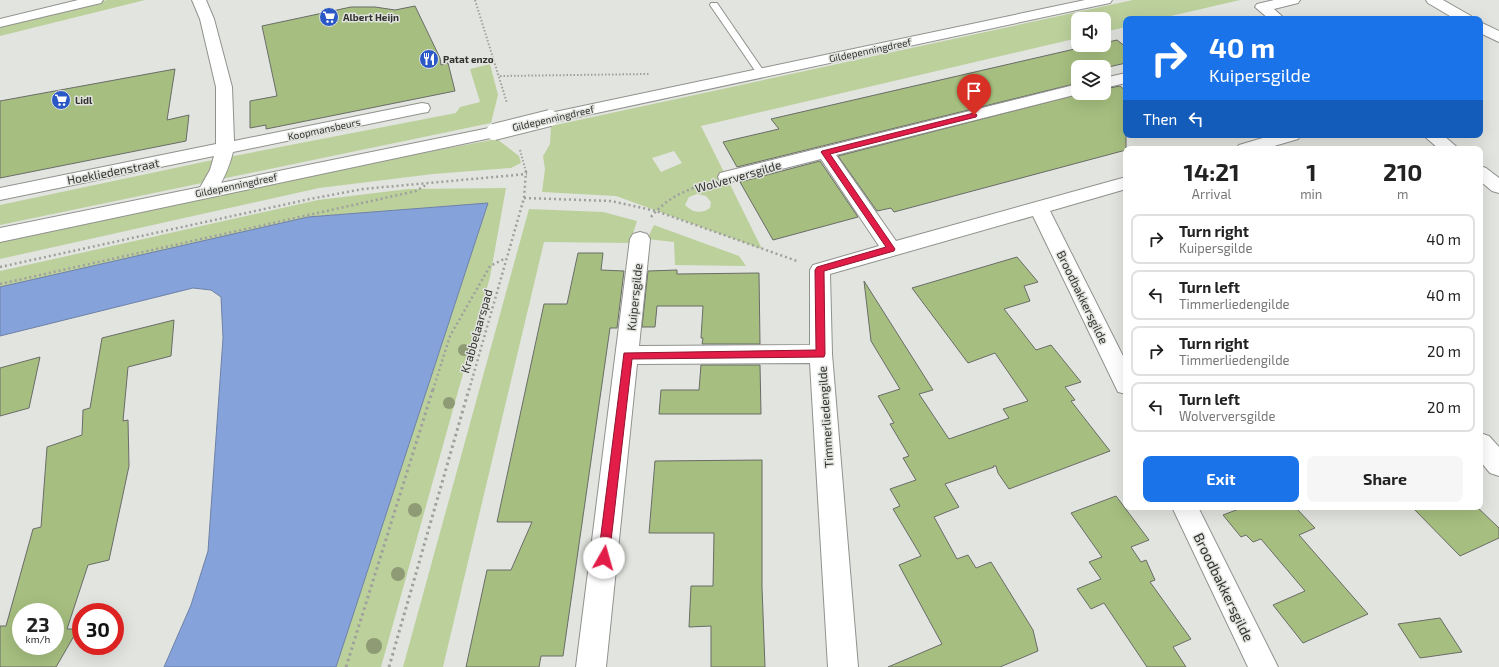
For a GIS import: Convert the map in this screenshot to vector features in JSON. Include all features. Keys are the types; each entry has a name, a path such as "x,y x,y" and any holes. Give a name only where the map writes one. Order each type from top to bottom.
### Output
{"street":[{"path":"0,23 96,0"},
{"path":"199,0 207,19 224,86 225,149 219,170 207,191"},
{"name":"Gildepenningdreef","path":"0,236 207,191 494,132 550,118 1105,0"},
{"path":"1274,16 1262,7 1294,0"},
{"path":"1433,0 1461,16"},
{"path":"1483,29 1499,37"},
{"path":"1111,81 1123,79"},
{"name":"Wolverversgilde","path":"727,177 1071,92"},
{"name":"Koopmansbeurs","path":"225,149 422,108"},
{"path":"1255,146 1282,138"},
{"path":"1436,138 1446,146"},
{"name":"Hoekliedenstraat","path":"0,194 225,149"},
{"path":"825,152 891,249"},
{"path":"1483,174 1499,187"},
{"path":"820,270 1123,184"},
{"name":"Broodbakkersgilde","path":"1039,208 1123,379"},
{"name":"Kuipersgilde","path":"591,667 628,355 640,239"},
{"name":"Timmerliedengilde","path":"820,270 821,354 843,667"},
{"path":"628,355 821,354"},
{"path":"1483,447 1499,465"},
{"name":"Broodbakkersgilde","path":"1186,510 1264,667"}],"lane":[{"path":"714,5 761,73"}],"path":[{"path":"475,0 508,106"},
{"name":"Krabbelaarspad","path":"389,667 524,198 527,174 519,144"},
{"path":"0,267 363,189 527,174"},
{"name":"Wolverversgilde","path":"656,211 672,197 727,177"},
{"path":"0,284 416,191 428,184"},
{"path":"524,198 611,201 656,211 820,270"},
{"path":"346,667 450,336 490,266 506,258"}],"green space":[{"path":"107,0 145,0 0,36 0,27"},
{"path":"1133,0 1240,0 1171,16 1123,16 1123,28 1111,30 1111,12 1078,12"},
{"path":"1071,13 1071,40 701,126 762,249 616,196 542,192 545,169 543,156 550,144 551,126","holes":["674,151 682,163 661,172 652,158","697,194 706,196 711,202 710,208 700,212 691,210 685,205 689,197"]},
{"path":"490,64 498,95 491,123 0,225 0,205 208,161 456,113 460,107 480,102 470,69"},
{"path":"497,139 519,156 521,163 511,168 433,174 319,188 0,259 0,242 389,159"},
{"path":"506,188 490,277 381,667 336,667 488,203 308,217 0,287 0,271 318,200 408,189"},
{"path":"529,209 603,212 637,221 630,243 544,242 443,667 403,667"},
{"path":"654,225 739,256 746,266 675,265 674,242 647,239"}],"water":[{"path":"488,203 336,667 164,667 191,605 208,551 223,338 221,297 211,290 193,288 0,336 0,287 308,217"}],"building":[{"path":"415,6 440,58 441,65 448,63 455,91 266,129 266,125 250,128 250,101 277,96 262,26 351,7 375,7 395,10"},
{"path":"1117,40 1123,45 1123,64 1111,66 1111,60 1071,60 1071,85 737,167 723,142 779,129 771,119 1071,50 1071,52 1111,52 1111,41"},
{"path":"175,69 167,120 189,115 186,141 0,178 0,101"},
{"path":"1120,86 1123,88 1123,138 1126,138 1126,146 1123,146 1123,151 894,212 891,208 877,211 838,156 1071,96 1071,100 1111,100 1111,88"},
{"path":"820,161 858,217 773,240 740,182"},
{"path":"578,253 603,253 601,270 624,271 617,328 610,328 563,656 541,656 539,667 466,667 487,570 511,570 532,522 497,522 544,304 567,304"},
{"path":"1017,257 1038,282 1024,286 1030,301 1004,309 1036,350 1051,345 1081,382 1065,387 1075,400 1071,401 1110,451 1009,489 998,473 996,466 945,484 959,507 934,517 957,559 968,555 976,568 991,562 1033,630 1038,651 1000,667 888,667 942,644 899,565 921,556 893,509 900,506 890,489 916,480 903,458 909,456 890,424 894,423 878,396 900,389 871,341 864,281 933,390 919,394 949,439 1009,418 1003,409 1028,401 995,353 968,363 912,288"},
{"path":"677,270 677,274 759,273 760,344 702,344 703,306 657,306 655,327 642,327 648,271"},
{"path":"174,320 171,356 128,367 123,421 128,420 129,466 109,560 88,565 76,603 72,603 72,614 67,629 72,629 72,639 64,653 64,603 12,603 33,529 41,527 47,447 82,435 83,410 90,408 102,338"},
{"path":"40,357 29,408 0,416 0,368"},
{"path":"701,365 760,365 761,414 659,414 661,390 699,390"},
{"path":"762,460 762,587 765,667 711,667 711,626 689,627 691,586 713,586 714,533 649,533 655,461"},
{"path":"1116,496 1123,505 1123,510 1126,510 1149,540 1131,547 1141,562 1146,560 1155,580 1150,582 1191,639 1173,647 1186,667 1147,667 1104,603 1091,609 1077,589 1101,579 1089,562 1102,557 1071,513"},
{"path":"1236,510 1298,510 1315,528 1299,535 1368,614 1303,643 1273,605 1305,591 1261,539 1253,542 1246,535 1241,537 1223,515"},
{"path":"1415,510 1480,510 1499,528 1499,538 1460,556"},
{"path":"12,604 12,655 63,655 56,667 0,667 0,626 6,626"},
{"path":"1440,618 1462,652 1420,658 1398,624"}],"place":[{"name":"Albert Heijn","path":"329,17"},
{"name":"Patat enzo","path":"429,59"},
{"name":"Lidl","path":"61,100"}],"route":[{"path":"604,558 628,355 821,354 820,270 891,249 825,152 974,115"}]}
